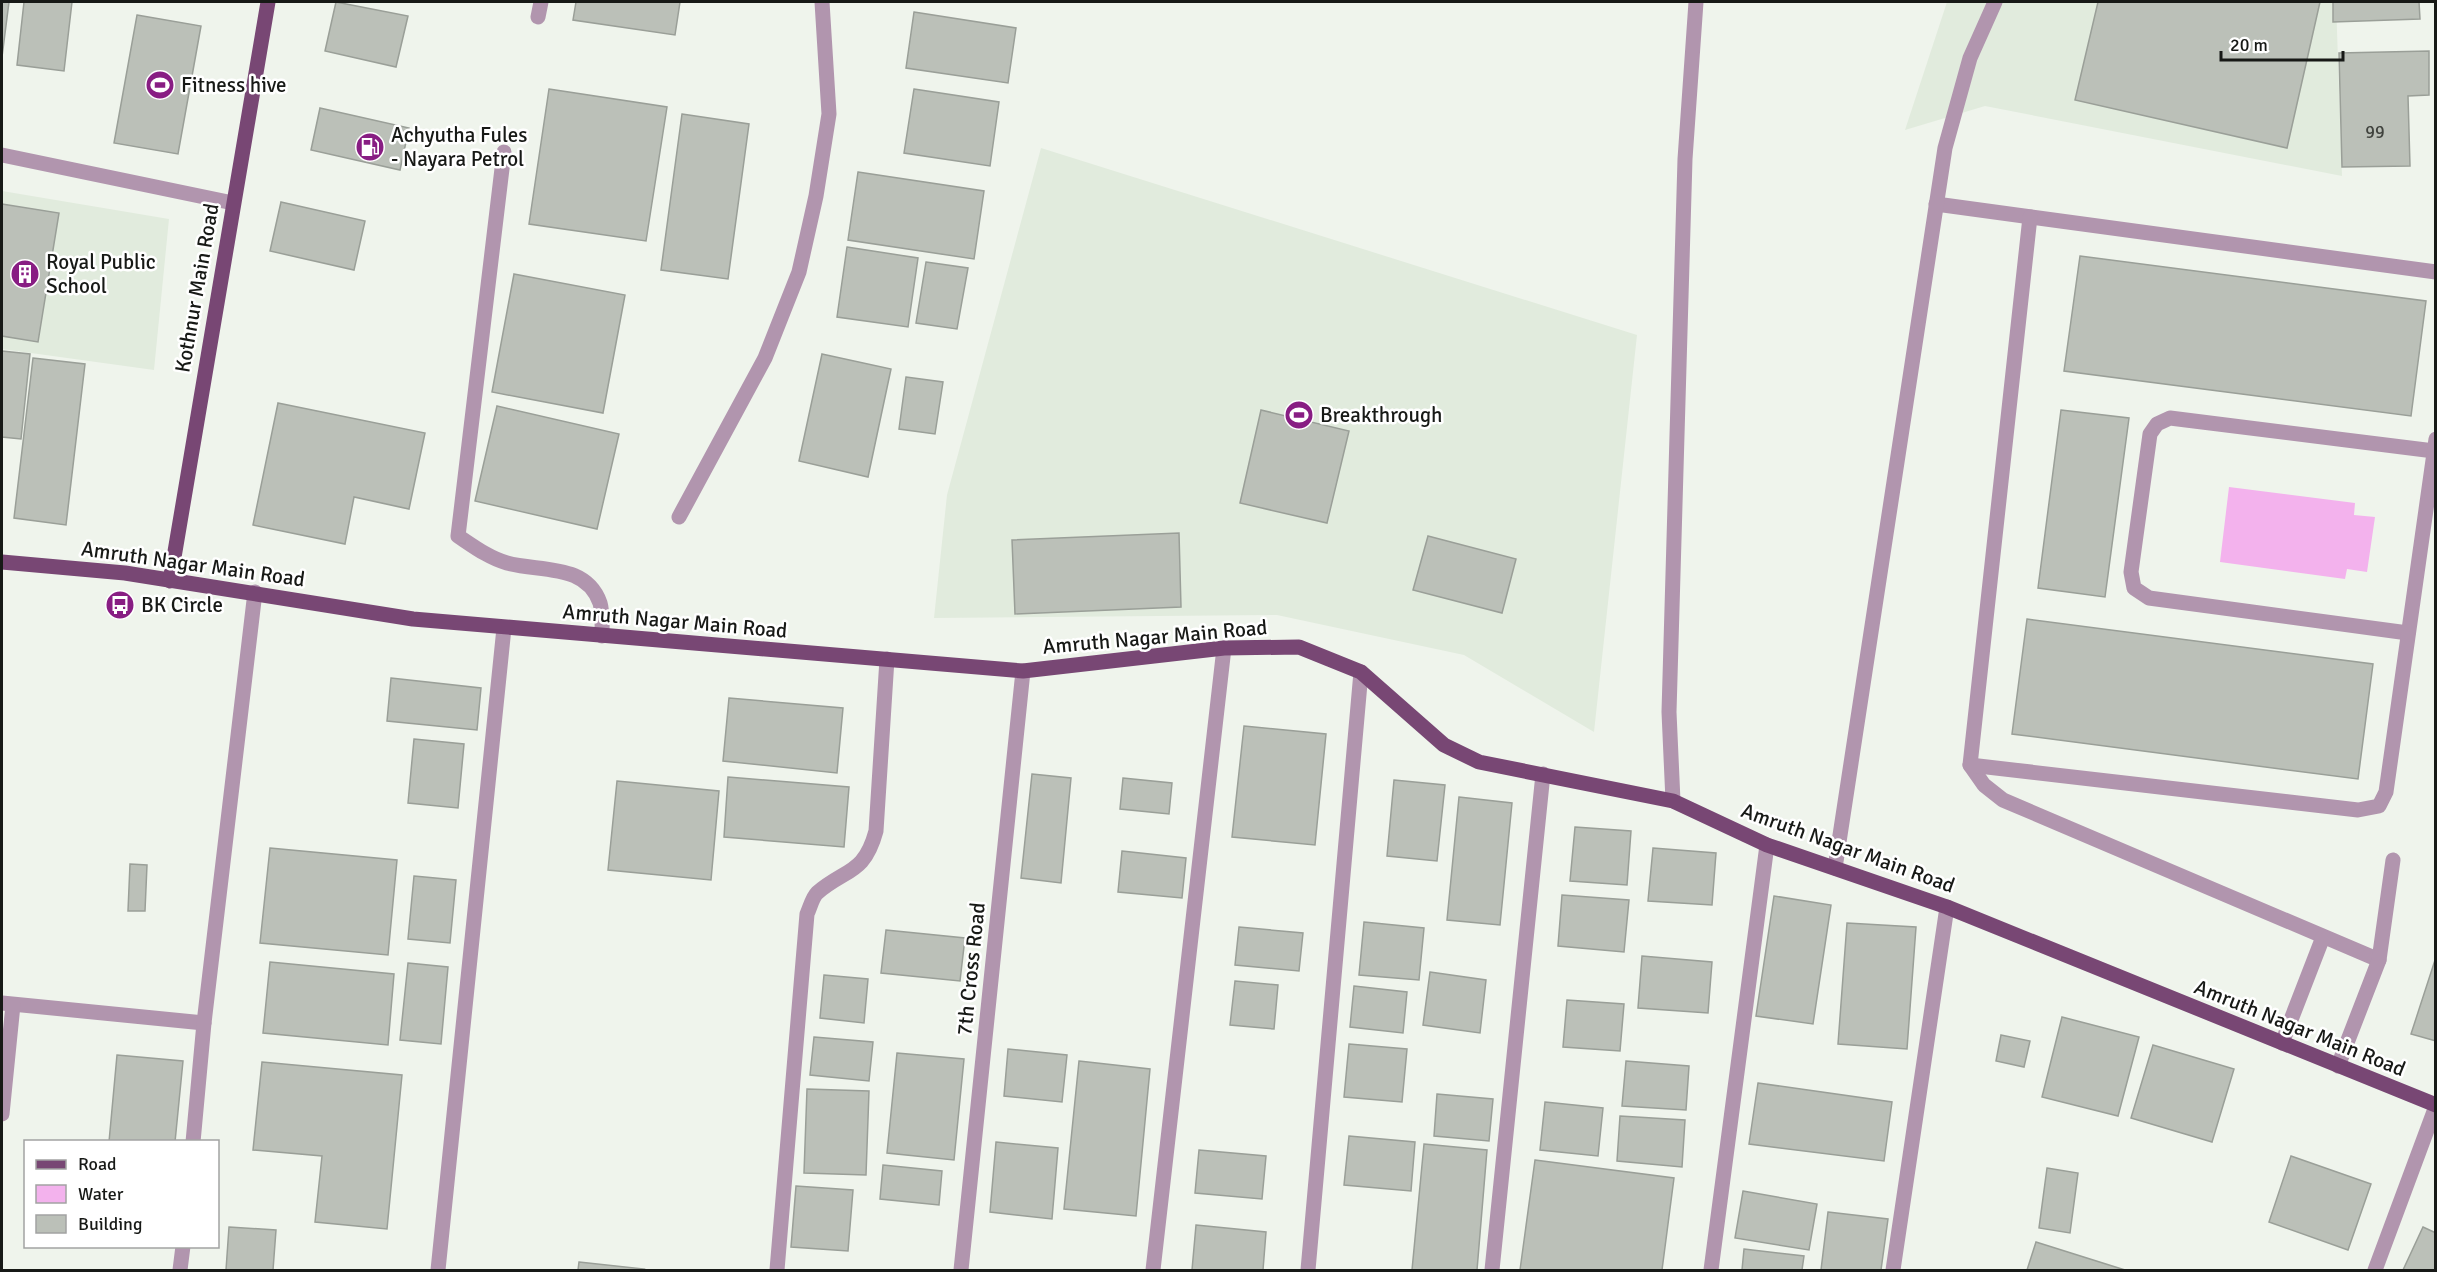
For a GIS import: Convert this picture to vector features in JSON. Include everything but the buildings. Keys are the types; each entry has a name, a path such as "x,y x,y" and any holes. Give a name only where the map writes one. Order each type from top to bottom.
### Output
{"main road":[{"name":"Kothnur Main Road","path":"170,581 268,2"},
{"name":"Amruth Nagar Main Road","path":"2,562 125,573 413,619 1023,671 1224,648 1299,647 1361,672 1444,745 1479,762 1673,801 1767,845 1947,907 2436,1106"}],"street":[{"path":"538,17 541,2"},
{"path":"679,518 765,358 799,272 816,196 829,114 822,2"},
{"path":"1673,801 1670,688 1685,159 1696,2"},
{"path":"1835,868 1945,148 1971,58 1995,2"},
{"path":"504,152 458,536 482,552 506,563 571,573 590,585 600,604 602,636"},
{"path":"2,155 233,203"},
{"path":"1936,204 2436,273"},
{"path":"2030,217 1971,765 1984,785 2003,800 2379,960"},
{"path":"1971,765 2358,810 2379,806 2386,792 2435,445 2170,418 2157,424 2150,434 2132,572 2134,588 2149,598 2408,633"},
{"path":"193,1140 204,1023 255,592"},
{"path":"438,1270 504,628"},
{"path":"1153,1270 1224,648"},
{"path":"777,1270 807,914 816,895 862,862 871,849 876,831 887,659"},
{"name":"7th Cross Road","path":"961,1270 1023,671"},
{"path":"1308,1270 1361,672"},
{"path":"1492,1270 1543,774"},
{"path":"1711,1270 1767,845"},
{"path":"2338,1066 2379,960 2393,860"},
{"path":"1893,1270 1947,907"},
{"path":"2282,1043 2323,937"},
{"path":"2,1114 7,1004 204,1023"},
{"path":"2375,1270 2436,1106"},
{"path":"180,1270 183,1248"}],"shaded area":[{"path":"1947,2 2336,2 2342,176 1985,106 1905,130"},
{"name":"Breakthrough","path":"1041,148 1637,335 1594,732 1464,655 1277,615 934,618 947,495"},
{"path":"2,191 169,219 154,370 2,349"}],"water":[{"path":"2229,487 2355,503 2354,515 2375,517 2367,572 2347,569 2345,579 2220,562"}],"place":[{"name":"Fitness hive","path":"160,85"},
{"name":"Achyutha Fules - Nayara Petrol","path":"370,147"},
{"name":"Royal Public School","path":"25,274"},
{"name":"Breakthrough","path":"1299,415"},
{"name":"BK Circle","path":"120,605"}]}
